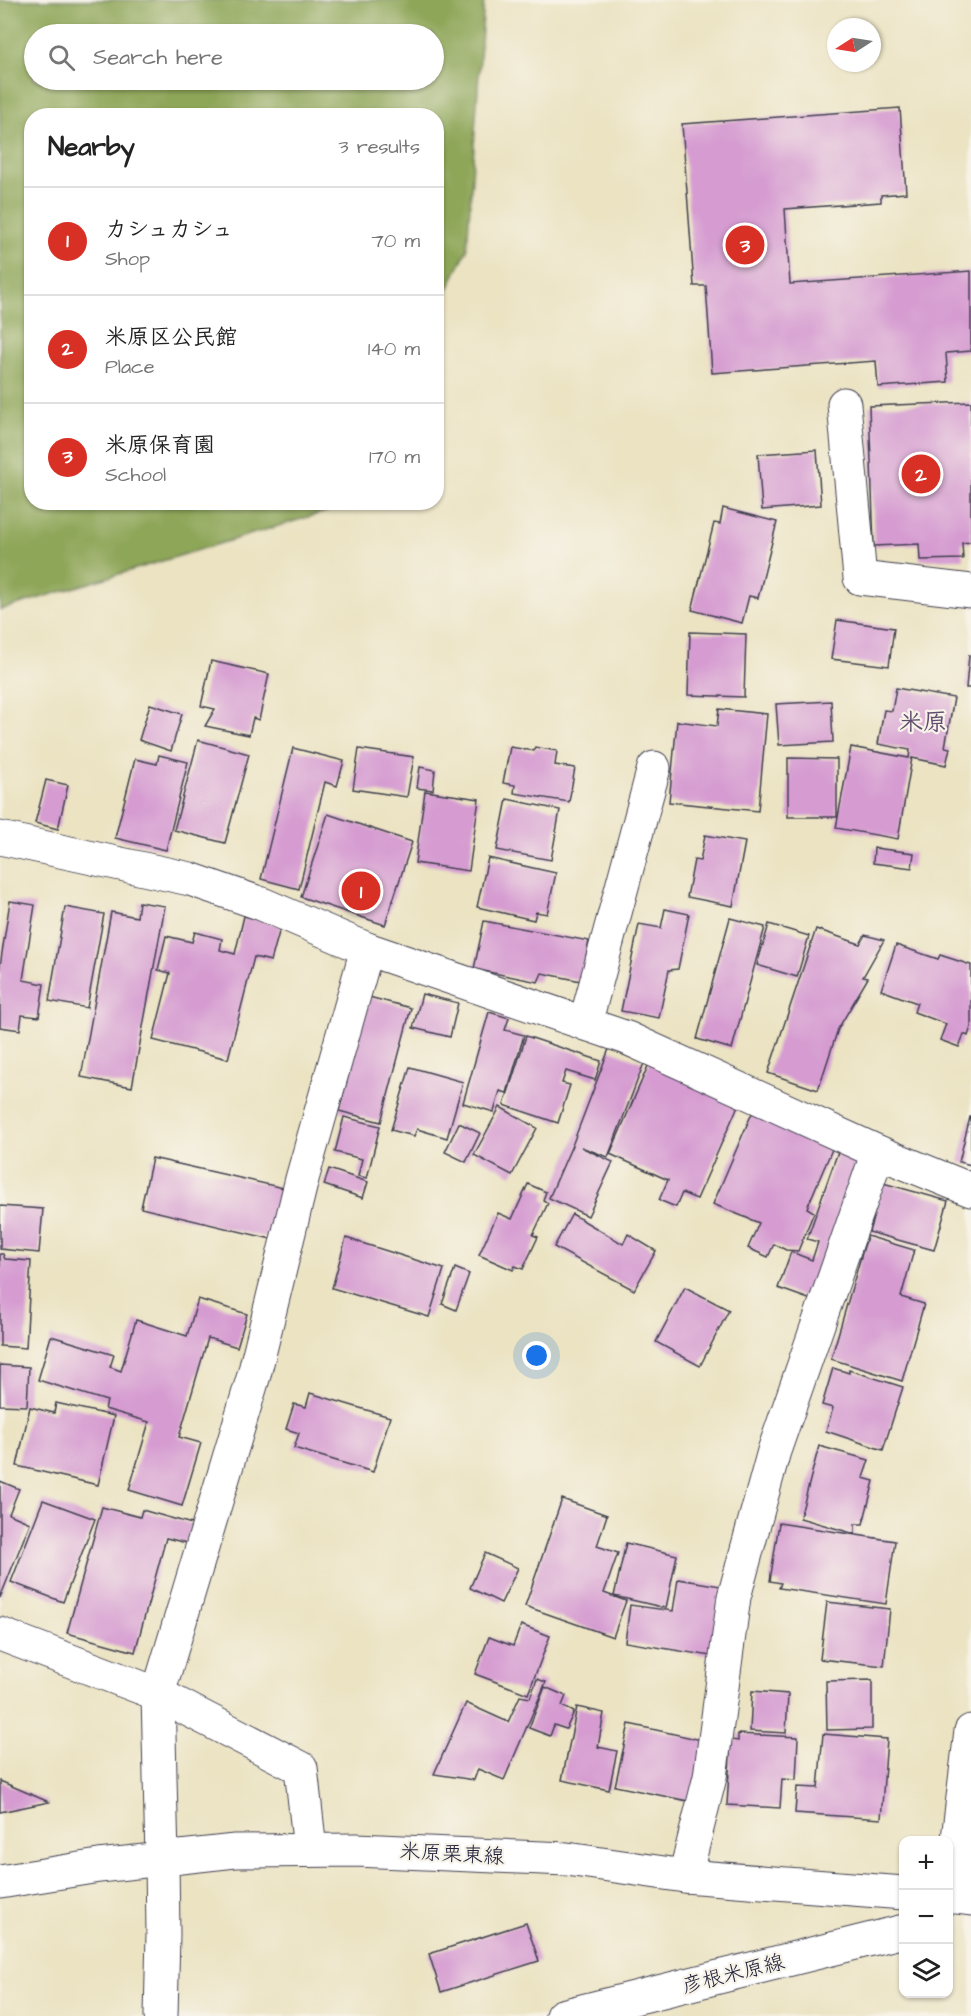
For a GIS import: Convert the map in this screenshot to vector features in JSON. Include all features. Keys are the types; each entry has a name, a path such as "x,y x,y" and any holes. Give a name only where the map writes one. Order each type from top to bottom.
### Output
{"street":[{"path":"844,404 860,578 971,591"},
{"path":"585,1024 654,768"},
{"path":"0,838 190,879 261,904 367,949 627,1038 878,1152 971,1190"},
{"path":"161,2016 163,1934 158,1694 254,1375 302,1179 367,949"},
{"path":"685,1876 710,1777 734,1597 774,1451 878,1152"},
{"path":"0,1634 158,1694 301,1768 310,1850"},
{"path":"955,1898 971,1731"},
{"name":"米原栗東線","path":"0,1882 99,1866 235,1851 356,1850 567,1859 685,1876 899,1893"},
{"name":"彦根米原線","path":"562,2016 899,1932"}],"green space":[{"path":"0,0 484,0 467,250 444,297 444,108 24,108 24,510 331,510 0,610"}],"building":[{"path":"900,108 906,193 881,195 881,202 785,209 790,284 971,271 971,351 946,353 948,382 878,387 876,361 712,373 706,286 694,286 682,124"},
{"path":"971,402 971,542 962,543 963,559 920,560 919,544 874,546 869,406"},
{"path":"817,450 821,505 762,510 758,454"},
{"path":"723,508 777,522 758,598 749,596 742,623 692,610 714,523 720,524"},
{"path":"837,620 894,628 889,666 831,659"},
{"path":"690,632 746,634 744,697 688,695"},
{"path":"969,655 971,656 971,688 966,688"},
{"path":"211,661 269,674 259,720 253,718 249,735 205,726 215,709 201,706"},
{"path":"896,688 954,698 945,747 950,748 946,765 912,758 898,839 836,828 851,747 909,758 910,750 878,744 884,710 892,711"},
{"path":"831,701 833,742 779,745 776,704"},
{"path":"150,704 182,714 171,751 139,740"},
{"path":"719,709 767,714 758,811 669,802 677,721 717,726"},
{"path":"198,740 249,754 225,843 174,830"},
{"path":"510,747 534,751 535,747 557,751 555,765 575,768 569,802 514,793 515,785 503,783"},
{"path":"293,748 344,761 337,786 325,782 299,889 261,879"},
{"path":"359,749 414,757 407,797 353,789"},
{"path":"159,755 188,762 166,850 115,838 135,759 157,764"},
{"path":"788,758 837,759 837,817 788,817"},
{"path":"420,767 435,770 433,790 417,788"},
{"path":"46,780 68,785 58,829 35,823"},
{"path":"425,791 479,799 469,871 415,863"},
{"path":"507,799 560,810 551,860 497,850"},
{"path":"328,814 412,842 385,925 301,897"},
{"path":"705,835 745,842 733,906 687,897 694,860 700,861"},
{"path":"874,848 914,853 912,868 873,863"},
{"path":"488,858 556,873 547,914 536,912 534,920 477,907"},
{"path":"10,901 35,905 23,980 44,984 39,1017 22,1015 20,1030 0,1027 0,966"},
{"path":"139,902 165,906 132,1087 81,1077 111,912 137,917"},
{"path":"65,907 104,914 87,1008 49,1001"},
{"path":"665,909 689,914 678,969 669,970 659,1018 621,1011 639,924 661,928"},
{"path":"244,916 281,925 271,961 254,957 228,1059 153,1040 170,973 158,970 166,936 192,942 195,932 222,939 220,950 235,954"},
{"path":"730,918 765,927 732,1049 697,1039"},
{"path":"484,921 589,941 581,981 542,973 538,982 474,969"},
{"path":"769,924 809,936 797,977 757,965"},
{"path":"816,929 860,944 865,935 884,940 863,977 868,978 838,1029 818,1090 768,1073"},
{"path":"896,945 938,959 940,955 971,965 971,1027 968,1036 964,1034 959,1047 940,1040 946,1024 914,1012 917,1003 881,990"},
{"path":"422,994 458,1003 450,1037 413,1028"},
{"path":"369,997 411,1008 381,1122 339,1111"},
{"path":"489,1012 509,1018 505,1030 524,1035 507,1093 500,1091 494,1112 463,1103"},
{"path":"526,1036 601,1061 595,1080 566,1071 562,1083 570,1085 558,1123 504,1105"},
{"path":"609,1049 644,1063 608,1157 581,1147 613,1162 588,1216 549,1198"},
{"path":"651,1059 741,1099 697,1199 682,1193 676,1207 659,1200 668,1180 610,1154"},
{"path":"410,1067 463,1082 447,1138 417,1129 414,1136 391,1130"},
{"path":"500,1107 537,1128 512,1175 474,1155"},
{"path":"752,1113 833,1147 807,1208 814,1212 798,1251 786,1250 774,1244 768,1257 748,1248 759,1223 713,1204"},
{"path":"344,1117 380,1126 367,1178 358,1176 362,1159 335,1152"},
{"path":"971,1117 971,1165 959,1162"},
{"path":"459,1123 480,1133 466,1162 445,1152"},
{"path":"841,1143 870,1154 817,1302 778,1288 791,1252 812,1260 818,1242 807,1239"},
{"path":"152,1158 288,1189 276,1240 141,1208"},
{"path":"329,1169 368,1182 363,1198 324,1185"},
{"path":"883,1183 948,1201 934,1250 869,1232"},
{"path":"528,1184 546,1192 543,1200 548,1203 533,1235 538,1237 523,1269 515,1266 513,1270 479,1255 498,1213 512,1219"},
{"path":"0,1206 43,1209 39,1253 0,1249"},
{"path":"572,1214 623,1244 628,1234 656,1251 634,1290 554,1247"},
{"path":"867,1236 914,1250 901,1297 924,1304 902,1381 831,1359"},
{"path":"346,1238 444,1269 429,1317 332,1288"},
{"path":"0,1254 3,1254 5,1259 31,1261 26,1348 0,1346"},
{"path":"455,1268 469,1274 456,1310 442,1304"},
{"path":"685,1287 729,1310 700,1366 656,1342"},
{"path":"198,1299 247,1314 237,1347 208,1338 179,1437 201,1443 182,1506 129,1490 149,1422 105,1409 107,1401 38,1380 51,1336 114,1355 110,1367 121,1371 136,1320 187,1336"},
{"path":"0,1365 29,1367 27,1406 0,1405"},
{"path":"833,1368 849,1373 849,1370 903,1387 883,1450 826,1431 833,1408 822,1405"},
{"path":"310,1393 390,1417 373,1472 294,1448 299,1433 286,1429 294,1404 306,1407"},
{"path":"56,1403 114,1416 98,1485 17,1466 30,1407 54,1413"},
{"path":"819,1446 869,1460 863,1478 874,1481 863,1524 855,1524 855,1534 800,1518"},
{"path":"0,1481 19,1489 9,1514 30,1523 0,1598"},
{"path":"562,1499 607,1515 597,1546 618,1553 604,1593 626,1601 613,1637 525,1606"},
{"path":"43,1500 95,1519 63,1602 11,1582"},
{"path":"102,1507 140,1517 142,1510 192,1524 187,1543 166,1538 135,1652 67,1633"},
{"path":"779,1523 895,1541 886,1604 779,1588 781,1583 770,1581"},
{"path":"626,1543 677,1555 666,1608 614,1596"},
{"path":"485,1553 518,1568 501,1603 470,1588"},
{"path":"678,1579 733,1588 723,1658 625,1642 630,1605 673,1611"},
{"path":"827,1602 890,1609 884,1666 820,1659"},
{"path":"521,1625 550,1636 528,1694 475,1674 489,1637 513,1646"},
{"path":"537,1679 546,1682 504,1780 478,1769 474,1780 434,1774 466,1703 508,1722 520,1696 530,1698"},
{"path":"872,1680 872,1729 827,1730 826,1681"},
{"path":"545,1687 566,1696 562,1706 574,1712 566,1729 554,1725 550,1736 529,1728"},
{"path":"752,1691 788,1694 786,1733 750,1731"},
{"path":"577,1707 604,1713 598,1747 617,1751 609,1790 562,1780"},
{"path":"629,1724 706,1741 693,1802 615,1786"},
{"path":"738,1734 798,1737 796,1780 782,1779 780,1808 727,1805 731,1740 738,1741"},
{"path":"823,1734 887,1739 881,1819 795,1813 797,1787 818,1788"},
{"path":"0,1781 49,1802 0,1812"},
{"path":"526,1923 539,1961 441,1992 429,1954"}],"place":[{"name":"米原保育園","path":"745,245"},
{"name":"米原区公民館","path":"921,474"},
{"name":"カシュカシュ","path":"361,891"}],"district":[{"name":"米原","path":"923,723"}]}
